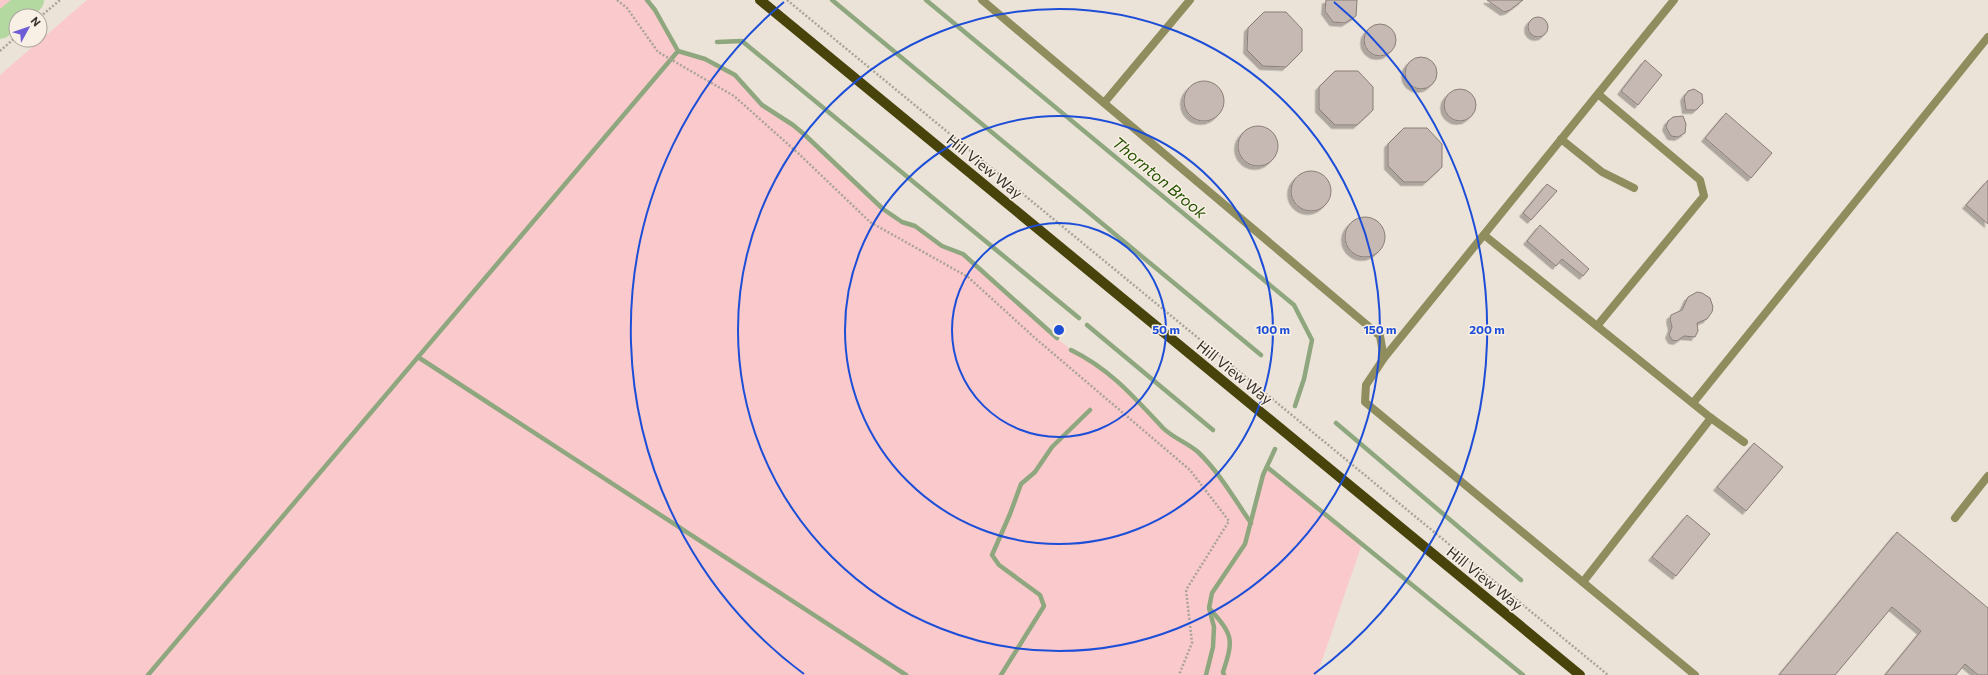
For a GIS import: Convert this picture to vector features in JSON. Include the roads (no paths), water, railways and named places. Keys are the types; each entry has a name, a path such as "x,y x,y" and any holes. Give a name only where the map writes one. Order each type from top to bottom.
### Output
{"main road":[{"name":"Hill View Way","path":"760,0 1580,675"}],"lane":[{"path":"982,0 1380,336 1384,358"},
{"path":"1104,103 1190,0"},
{"path":"1674,0 1384,358 1366,385 1365,402 1695,675"},
{"path":"1693,403 1988,37"},
{"path":"1597,326 1704,196 1700,180 1598,94"},
{"path":"1561,140 1602,172 1634,188"},
{"path":"1484,235 1711,418 1744,442"},
{"path":"1583,582 1711,418"},
{"path":"1955,518 1988,476"}],"waterway":[{"path":"0,26 31,0"},
{"path":"647,0 655,10 678,51"},
{"path":"832,0 1261,355"},
{"name":"Thornton Brook","path":"926,0 1294,305 1312,340 1304,379 1295,406"},
{"path":"717,42 742,41 1079,318"},
{"path":"148,675 678,51 705,59 735,75 762,105 793,125 805,135 883,209 902,222 915,226 942,246 963,254 1057,338"},
{"path":"1087,325 1213,430"},
{"path":"1071,350 1110,375 1121,384 1167,432 1198,452 1220,477 1251,523"},
{"path":"418,357 906,675"},
{"path":"1001,675 1044,606 1040,595 999,565 992,555 1021,484 1035,472 1052,447 1090,410"},
{"path":"1336,423 1521,580"},
{"name":"Thornton Brook","path":"1206,675 1213,647 1214,627 1209,608 1212,593 1245,544 1263,475 1275,449"},
{"path":"1267,467 1523,675"},
{"path":"1210,609 1223,625 1229,638 1229,652 1223,672 1224,675"}]}
